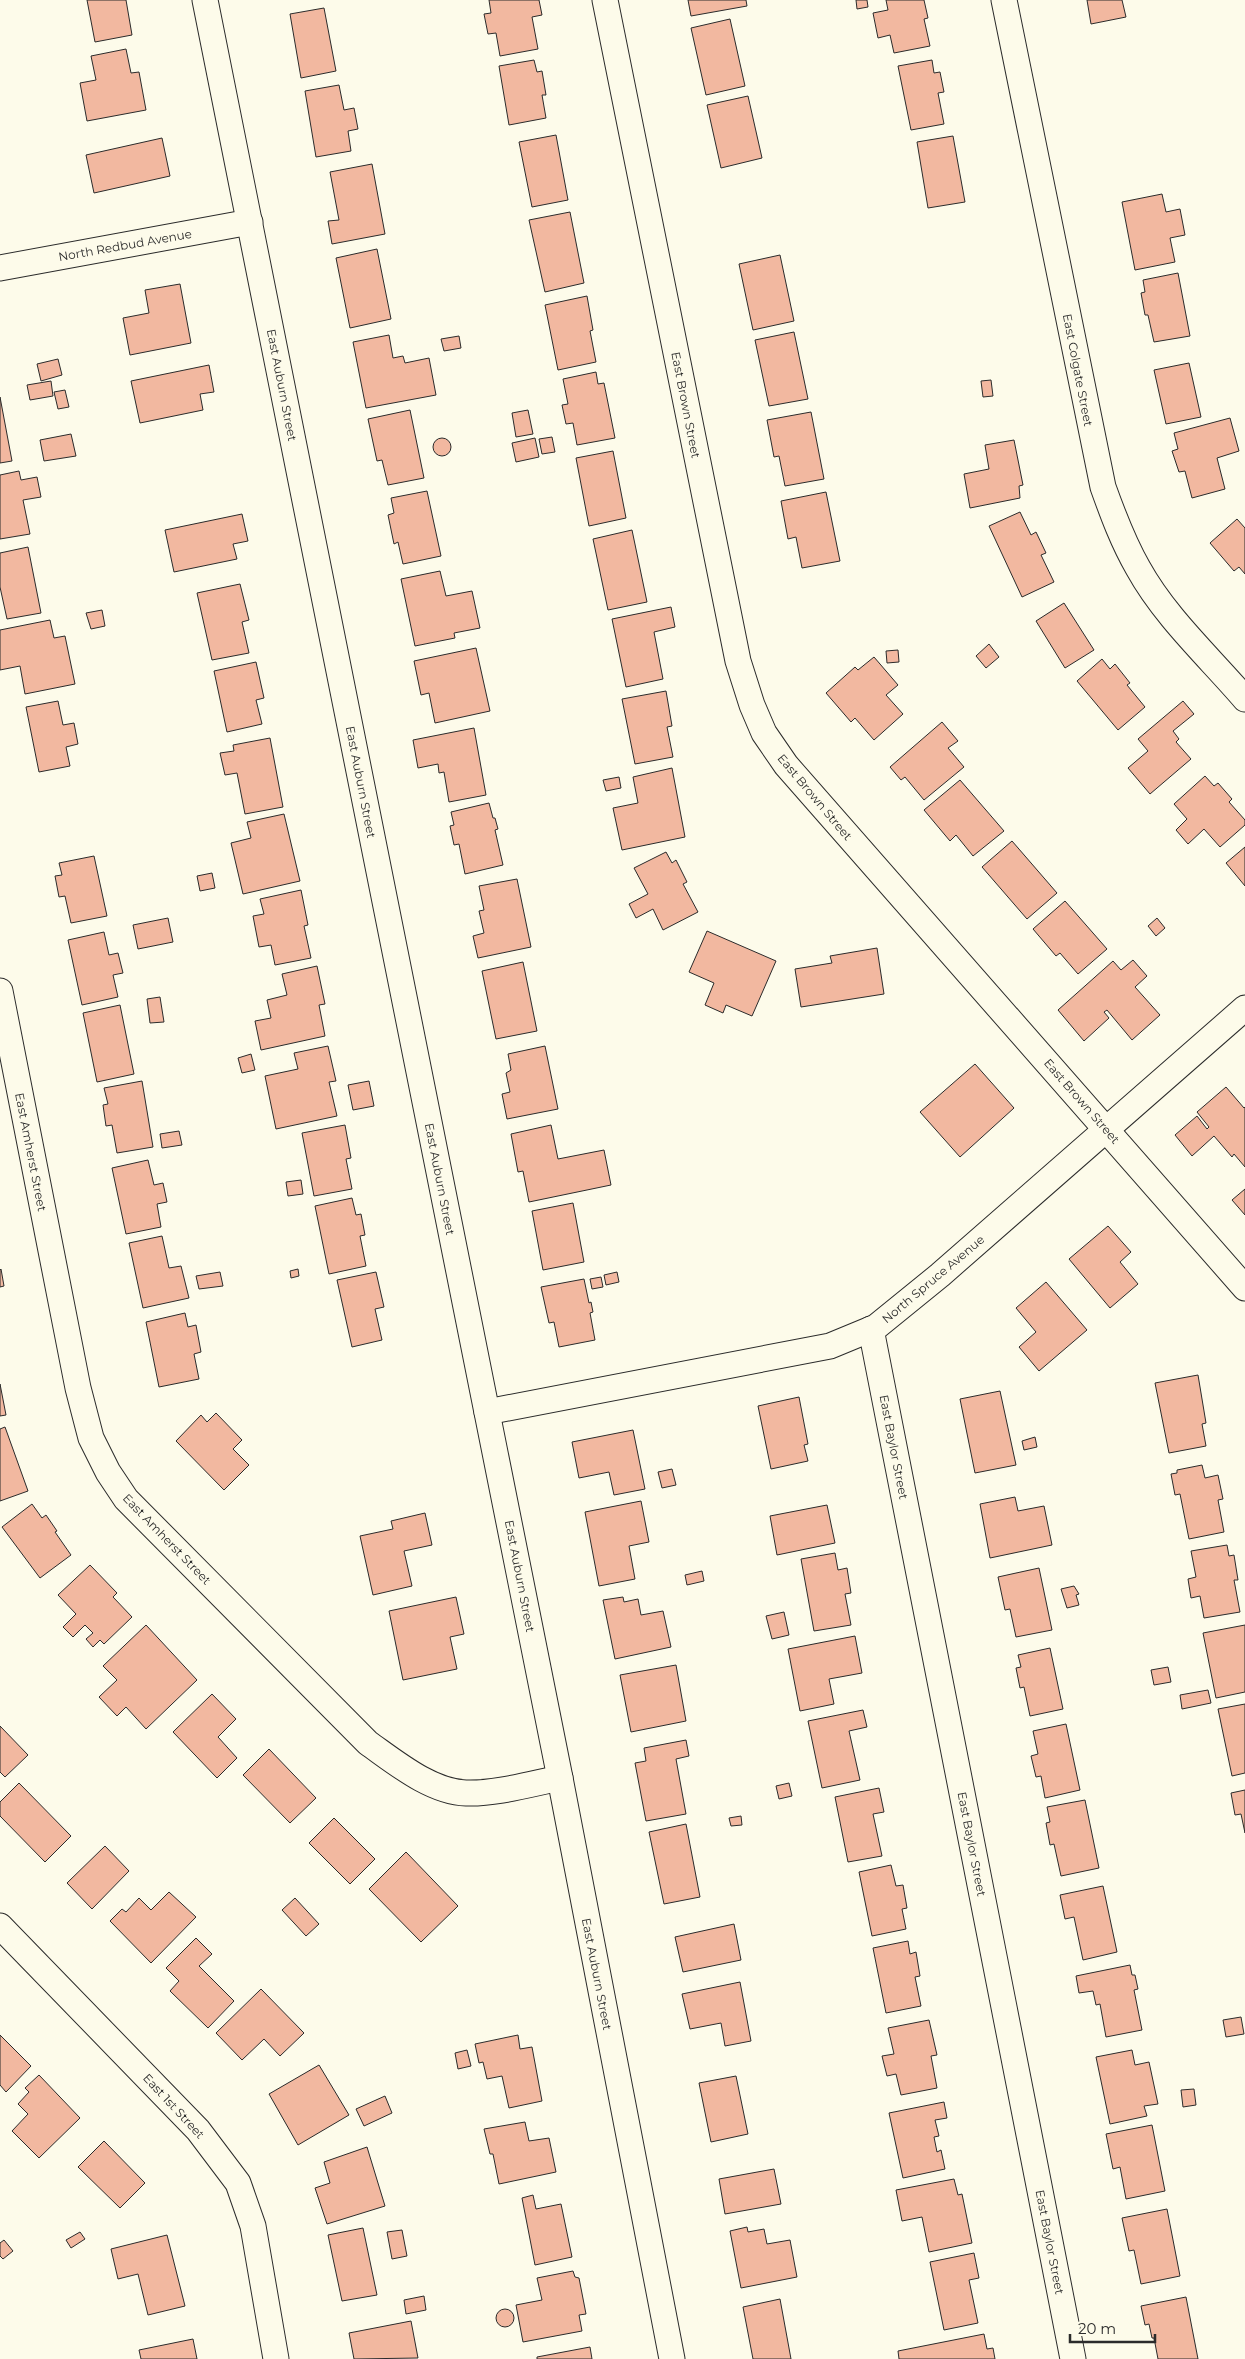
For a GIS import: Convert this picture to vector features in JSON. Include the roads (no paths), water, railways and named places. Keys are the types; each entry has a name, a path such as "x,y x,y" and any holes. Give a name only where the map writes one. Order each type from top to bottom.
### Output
{"street":[{"name":"East Auburn Street","path":"205,0 560,1778 672,2359"},
{"name":"East Brown Street","path":"605,0 738,661 752,705 764,733 786,765 1245,1288"},
{"name":"East Colgate Street","path":"1004,0 1103,487 1118,528 1139,570 1170,614 1245,699"},
{"name":"North Redbud Avenue","path":"0,268 250,222"},
{"name":"East Amherst Street","path":"0,991 78,1388 91,1438 108,1472 126,1499 368,1743 408,1772 443,1788 465,1793 503,1789 560,1778"},
{"name":"North Spruce Avenue","path":"487,1412 830,1346 876,1327 940,1275 1245,1008"},
{"name":"East Baylor Street","path":"871,1329 1073,2359"},
{"name":"East 1st Street","path":"0,1926 198,2130 238,2184 253,2226 276,2359"}]}
